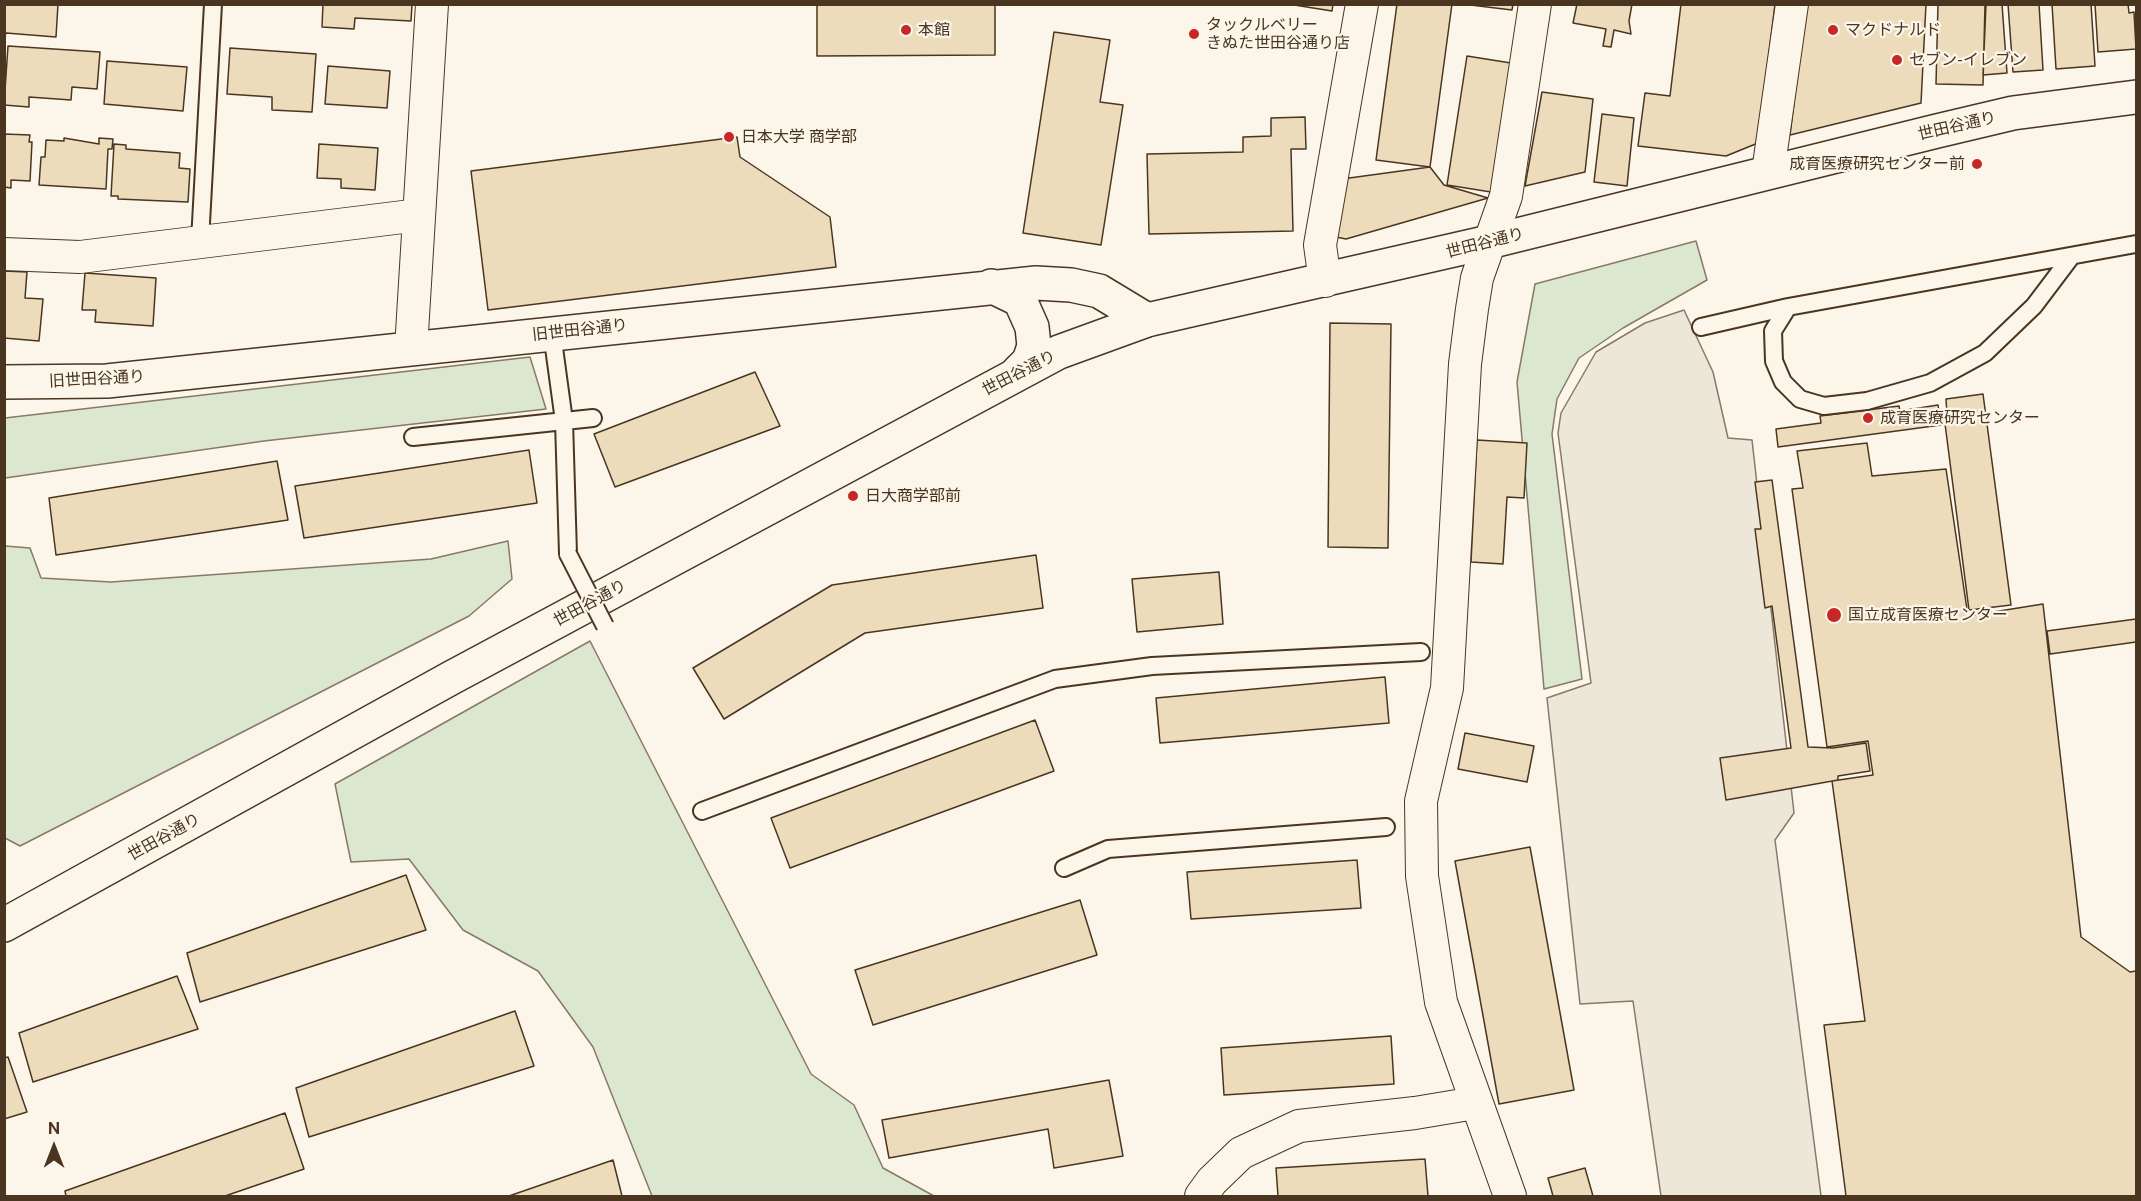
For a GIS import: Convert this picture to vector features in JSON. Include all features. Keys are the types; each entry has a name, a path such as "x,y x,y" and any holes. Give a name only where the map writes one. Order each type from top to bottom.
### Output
{"main road":[{"name":"世田谷通り","path":"4,925 441,683 1059,352 1147,320 1489,242 2013,113 2136,97"},
{"name":"旧世田谷通り","path":"4,382 107,381 1036,283 1071,285 1099,291 1147,320"},
{"path":"991,286 1020,300 1032,327 1034,346 1029,361 1018,372"}],"street":[{"path":"411,349 432,4"},
{"path":"1325,281 1320,245 1362,4"},
{"path":"1510,1197 1441,1002 1422,876 1421,801 1446,688 1465,364 1477,278 1506,196 1535,4"},
{"path":"1768,172 1791,4"},
{"path":"4,254 80,257 419,215"},
{"path":"1201,1197 1212,1181 1241,1153 1299,1126 1426,1112 1475,1103"}],"lane":[{"path":"200,241 213,4"},
{"path":"1701,327 1788,308 2136,244"},
{"path":"1788,308 1773,331 1774,361 1783,382 1800,399 1824,406 1867,401 1930,383 1985,353 2034,306 2071,257"},
{"path":"552,333 564,422 568,554 605,626"},
{"path":"413,437 593,418"},
{"path":"702,811 1055,679 1152,666 1421,652"},
{"path":"1064,868 1108,849 1386,827"}],"green space":[{"path":"1696,241 1707,280 1623,328 1579,358 1557,399 1552,434 1582,679 1544,689 1517,382 1535,284"},
{"path":"530,357 546,409 264,441 5,478 5,418"},
{"path":"508,541 512,579 469,616 20,846 5,838 5,546 30,548 41,578 111,582 431,559"},
{"path":"590,641 811,1074 854,1105 883,1168 934,1196 652,1196 593,1047 538,971 463,930 409,859 351,862 335,784"}],"shaded area":[{"path":"1684,310 1713,372 1728,438 1752,440 1794,813 1775,840 1821,1196 1661,1196 1633,1001 1580,1004 1547,698 1591,683 1558,433 1561,413 1596,352 1645,323"}],"building":[{"path":"4,4 58,4 56,37 6,33 4,39"},
{"path":"323,4 412,4 411,21 355,18 354,29 322,27"},
{"name":"本館","path":"817,4 995,4 995,55 817,56"},
{"path":"1288,4 1333,4 1332,11"},
{"path":"1397,4 1452,4 1430,167 1376,160"},
{"path":"1462,4 1513,4 1512,10"},
{"path":"1577,4 1632,4 1629,21 1631,34 1614,30 1611,47 1603,46 1606,29 1573,23"},
{"path":"1681,4 1775,4 1758,143 1726,156 1638,146 1645,93 1670,96"},
{"path":"1806,4 1926,4 1921,103 1790,135"},
{"path":"1938,4 1985,4 1983,85 1936,84"},
{"path":"1986,4 2002,4 2007,73 1983,75"},
{"path":"2008,4 2039,4 2043,70 2013,72"},
{"path":"2052,4 2091,4 2095,66 2056,69"},
{"path":"2095,4 2128,4 2129,13 2134,12 2136,49 2098,52"},
{"path":"1054,32 1110,40 1100,102 1123,105 1101,245 1023,233"},
{"path":"8,46 100,52 97,89 72,87 71,100 29,97 29,107 4,105"},
{"path":"230,48 316,54 312,112 272,110 272,97 227,94"},
{"path":"1467,56 1511,63 1491,192 1447,185"},
{"path":"107,61 187,67 183,111 104,104"},
{"path":"328,66 390,71 387,108 325,104"},
{"path":"1542,92 1593,99 1585,172 1525,186"},
{"path":"1602,114 1634,118 1627,186 1594,182"},
{"path":"1305,117 1306,149 1291,149 1293,231 1149,234 1147,154 1243,152 1243,137 1271,136 1271,118"},
{"path":"4,134 30,135 29,142 32,142 30,181 11,180 11,188 4,187"},
{"path":"737,137 740,157 830,217 836,267 488,310 471,171"},
{"path":"64,138 99,144 99,138 113,139 112,149 108,149 106,189 39,185 41,157 45,157 46,140 64,141"},
{"path":"114,144 126,145 126,149 180,153 179,168 190,169 188,202 118,199 118,196 111,196"},
{"path":"319,144 378,148 375,190 341,188 341,179 317,178"},
{"path":"1430,167 1444,185 1488,198 1346,239 1331,236 1342,179"},
{"path":"4,271 27,272 25,298 43,299 39,341 4,338"},
{"path":"85,273 156,278 153,326 95,322 96,310 82,310"},
{"path":"1330,323 1391,324 1388,548 1328,547"},
{"path":"755,372 780,426 615,487 594,434"},
{"path":"1983,394 2011,605 1969,610 1944,416 1947,415 1946,399"},
{"path":"1938,405 1941,425 1778,447 1776,429 1821,423 1820,416 1899,406 1900,411"},
{"path":"1477,440 1527,443 1524,498 1507,497 1503,564 1471,562"},
{"path":"1867,443 1872,476 1946,469 1968,616 2043,604 2081,937 2130,972 2136,971 2136,1196 1846,1196 1824,1025 1865,1021 1832,781 1873,775 1868,741 1827,747 1792,489 1803,488 1797,451"},
{"path":"529,450 537,503 304,538 295,486"},
{"path":"277,461 288,520 56,555 49,498"},
{"path":"1772,480 1808,747 1833,748 1866,743 1870,771 1838,776 1838,780 1726,800 1720,758 1791,748 1772,606 1765,608 1755,529 1761,529 1755,482"},
{"path":"1036,555 1043,608 865,633 724,719 693,668 832,585"},
{"path":"1219,572 1223,624 1137,632 1132,579"},
{"path":"2136,619 2136,642 2050,654 2047,631"},
{"path":"1385,677 1389,723 1160,743 1156,698"},
{"path":"1035,720 1054,771 790,868 771,818"},
{"path":"1465,733 1534,746 1527,782 1458,769"},
{"path":"1530,847 1574,1090 1499,1104 1455,861"},
{"path":"1357,860 1361,908 1191,919 1187,872"},
{"path":"406,875 426,930 200,1002 187,953"},
{"path":"1080,900 1097,955 873,1025 855,970"},
{"path":"177,976 198,1029 33,1082 19,1033"},
{"path":"515,1011 534,1066 309,1137 296,1088"},
{"path":"1391,1036 1394,1084 1224,1095 1221,1048"},
{"path":"8,1057 27,1112 4,1119 4,1058"},
{"path":"1109,1080 1123,1156 1054,1168 1048,1129 889,1158 882,1120"},
{"path":"285,1113 304,1169 225,1196 66,1196 65,1191"},
{"path":"1425,1159 1428,1196 1278,1196 1276,1168"},
{"path":"613,1160 622,1196 509,1196"},
{"path":"1585,1168 1593,1196 1553,1196 1548,1178"}],"place":[{"name":"本館","path":"906,30"},
{"name":"マクドナルド","path":"1833,30"},
{"name":"タックルベリー きぬた世田谷通り店","path":"1194,34"},
{"name":"セブン-イレブン","path":"1897,60"},
{"name":"日本大学 商学部","path":"729,137"},
{"name":"成育医療研究センター前","path":"1977,164"},
{"name":"成育医療研究センター","path":"1868,418"},
{"name":"日大商学部前","path":"853,496"},
{"name":"国立成育医療センター","path":"1834,615"}]}
